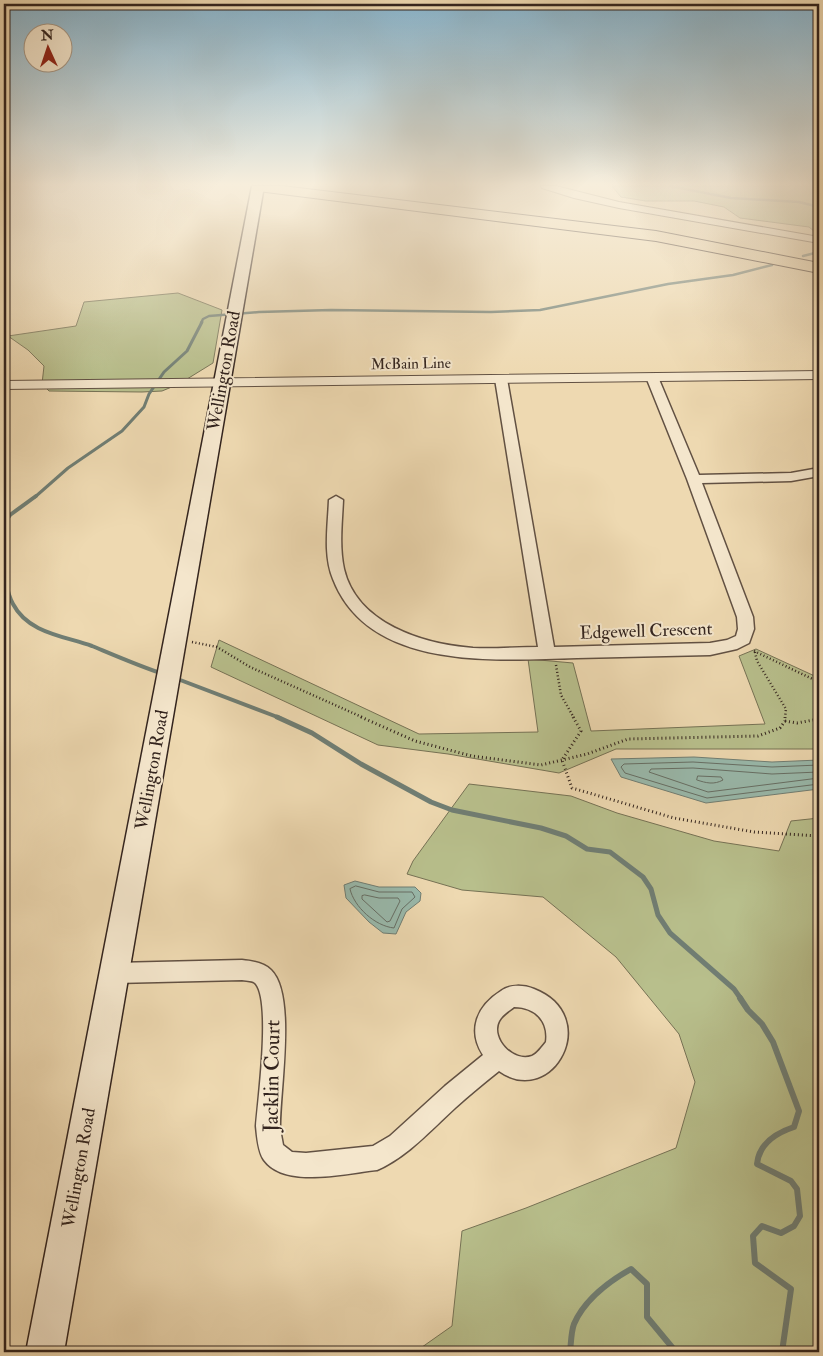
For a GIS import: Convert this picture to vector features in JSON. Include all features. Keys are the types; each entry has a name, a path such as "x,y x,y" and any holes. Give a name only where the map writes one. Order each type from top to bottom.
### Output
{"highway":[{"path":"727,249 819,268"}],"main road":[{"name":"Wellington Road","path":"45,1352 246,249"}],"street":[{"name":"McBain Line","path":"4,385 819,375"},
{"name":"Edgewell Crescent","path":"336,500 335,554 339,578 350,599 369,620 408,641 461,652 550,653 710,649 731,645 742,639 746,629 745,617 694,479 652,377"},
{"path":"500,379 550,653"},
{"path":"694,479 791,477 819,472"},
{"name":"Jacklin Court","path":"115,973 242,970 257,971 265,978 272,994 273,1029 268,1128 273,1152 288,1164 306,1165 377,1158 398,1144 498,1058"}],"path":[{"path":"175,641 204,642 222,647 234,658 250,667 415,742 472,756 541,765 587,754 628,739 758,736 780,728 785,721 786,709 757,661 755,652"},
{"path":"738,642 819,682"},
{"path":"550,653 561,695 581,731 562,760"},
{"path":"785,721 797,723 819,719"},
{"path":"562,760 572,788 611,801 674,818 754,832 819,836"}],"green space":[{"path":"178,293 222,310 213,363 179,384 162,391 49,391 42,384 44,366 28,350 8,336 76,326 84,302"},
{"path":"219,640 419,734 538,732 528,659 573,663 591,731 765,724 739,656 756,649 819,678 819,749 616,749 559,773 448,754 378,745 211,667"},
{"path":"469,784 571,796 617,813 714,841 779,851 791,821 819,818 819,1352 415,1352 452,1326 462,1231 526,1208 676,1148 695,1082 679,1034 616,957 543,897 462,890 407,874 413,861"}],"water":[{"path":"694,757 772,762 819,760 819,789 706,803 621,777 611,759"},
{"path":"355,881 379,887 415,887 421,893 420,901 406,912 396,934 383,933 369,922 346,898 344,885"}],"waterway":[{"path":"803,256 819,252"},
{"path":"201,323 203,319 209,316 259,312 331,310 491,312 540,310 668,284 733,275 772,265"},
{"path":"35,497 68,468 122,431 144,407 149,394 164,372 187,351 202,322"},
{"path":"4,523 10,515 36,496"},
{"path":"4,544 6,582 10,597 20,614 28,621 48,632 92,646 163,674"},
{"path":"175,678 280,718"},
{"path":"277,717 312,733 361,764 431,802 452,810 541,828 566,836 587,849 610,852 643,877 651,889 658,915 670,933 734,989 741,999"},
{"path":"740,998 748,1010 762,1024 773,1042 799,1111 794,1127 781,1132 770,1140 761,1151 757,1164 791,1181 797,1189 800,1216 794,1226 781,1233 762,1226 753,1236 755,1263 791,1289 782,1352"},
{"path":"570,1352 574,1324 584,1307 598,1292 631,1269 647,1284 647,1317 676,1352"}]}
